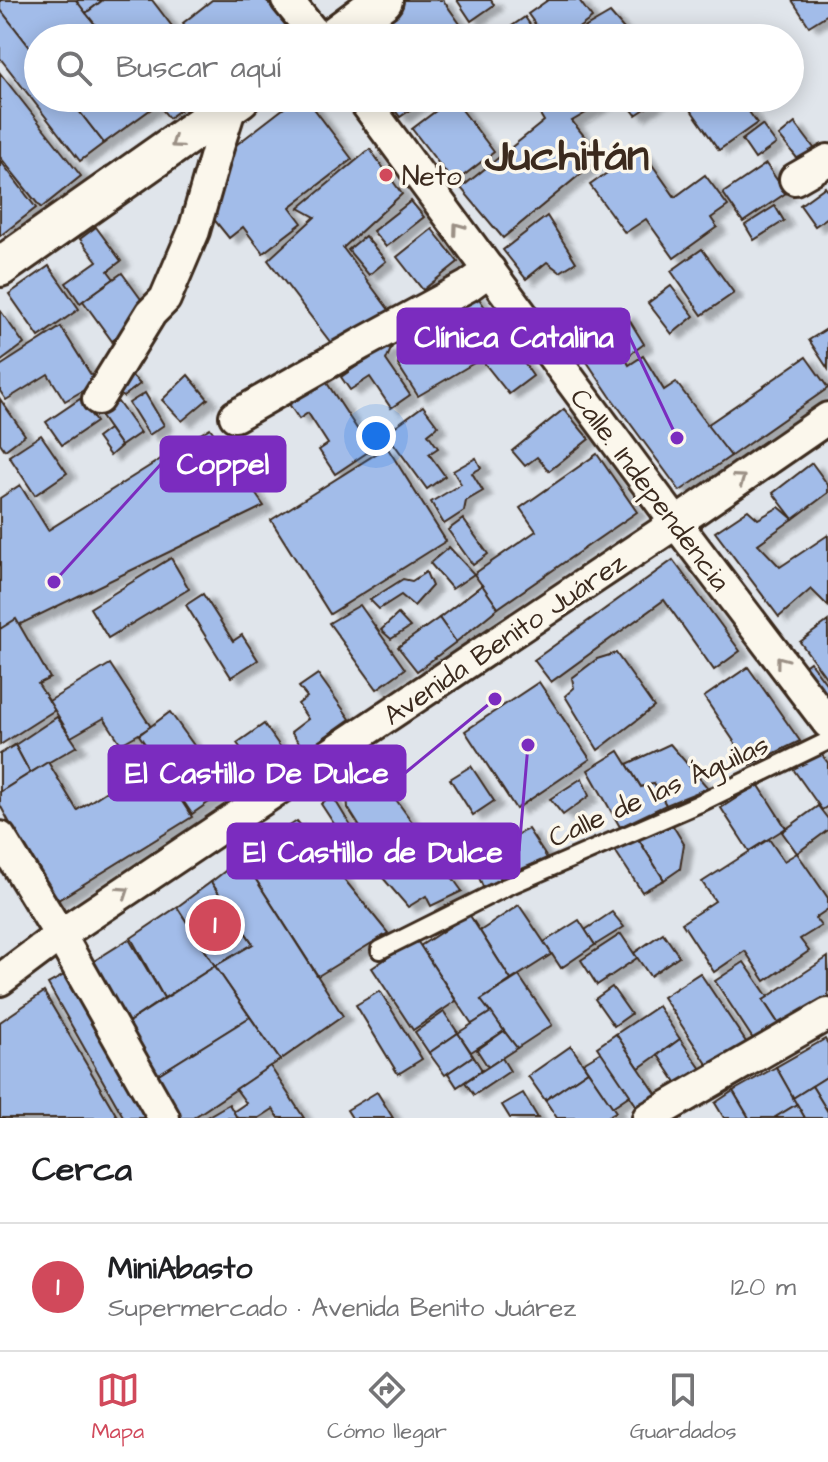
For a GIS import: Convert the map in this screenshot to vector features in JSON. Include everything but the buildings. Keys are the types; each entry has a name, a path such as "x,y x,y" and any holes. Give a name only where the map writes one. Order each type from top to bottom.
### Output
{"street":[{"path":"287,0 307,24"},
{"path":"351,24 383,0"},
{"path":"0,267 220,112"},
{"path":"98,399 151,313 165,299 194,231 218,147 232,112"},
{"name":"Calle. Independencia","path":"372,112 828,723"},
{"path":"795,179 828,160"},
{"path":"235,416 468,286 490,270"},
{"name":"Avenida Benito Juárez","path":"0,980 60,935 828,418"},
{"path":"0,837 60,935 164,1118"},
{"path":"648,1118 828,1014"}],"lane":[{"name":"Calle de las Águilas","path":"380,950 506,887 698,804 828,741"}],"place":[{"name":"Neto","path":"386,175"},
{"name":"Clínica Catalina","path":"677,438"},
{"name":"Coppel","path":"54,582"},
{"name":"El Castillo De Dulce","path":"495,699"},
{"name":"El Castillo de Dulce","path":"528,745"},
{"name":"MiniAbasto","path":"215,925"}],"district":[{"name":"Juchitán","path":"567,155"}]}
